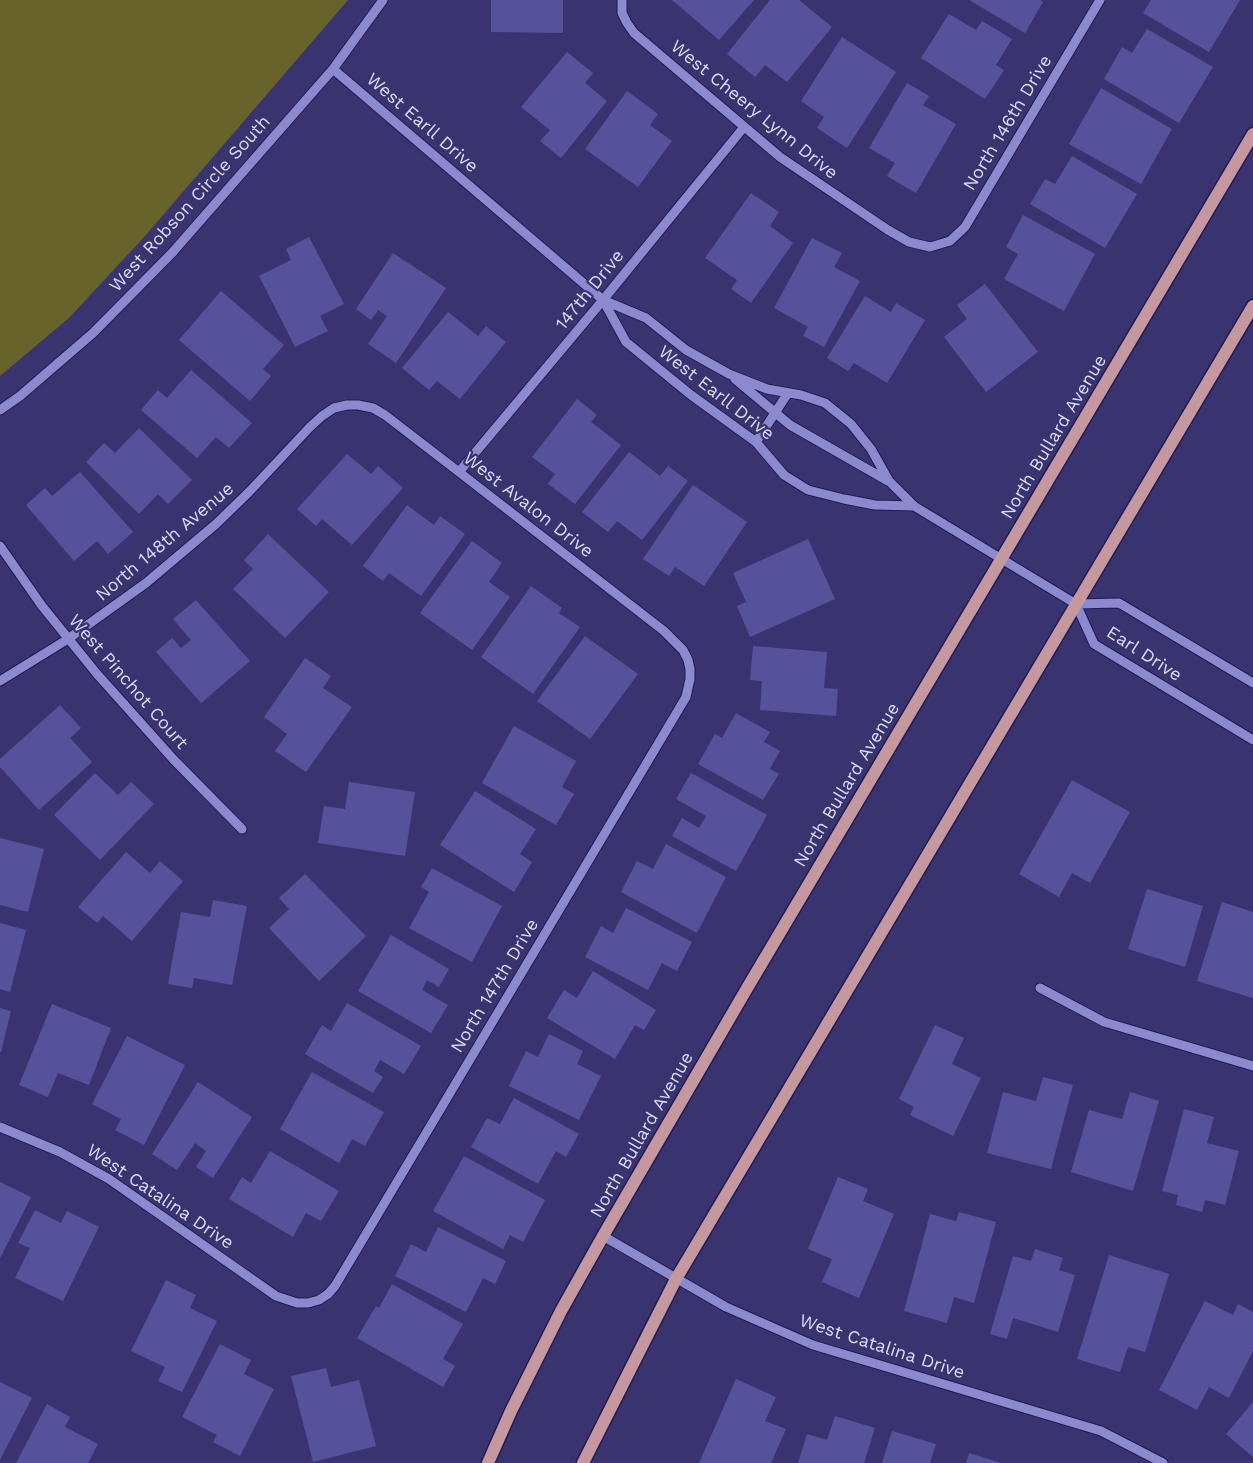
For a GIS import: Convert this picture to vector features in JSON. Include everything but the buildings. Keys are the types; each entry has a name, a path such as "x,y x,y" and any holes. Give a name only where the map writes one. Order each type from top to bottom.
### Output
{"main road":[{"name":"North Bullard Avenue","path":"488,1463 560,1311 603,1236 746,990 1253,134"},
{"path":"583,1463 676,1279 1253,306"}],"street":[{"name":"West Robson Circle South","path":"0,410 20,396 93,333 172,253 333,69 383,0"},
{"name":"West Cheery Lynn Drive","path":"622,0 622,13 634,33 744,127 814,181 888,230 909,242 930,247"},
{"name":"North 146th Drive","path":"930,247 950,241 966,227 1100,0"},
{"name":"West Earll Drive","path":"333,69 603,300 646,318 686,350 729,374 767,389 788,392 825,403 851,424 871,449 889,481"},
{"name":"147th Drive","path":"459,472 744,127"},
{"name":"West Earll Drive","path":"603,300 626,342 691,395 756,442 784,475 808,490 875,505 914,506"},
{"name":"West Earll Drive","path":"729,374 790,425 889,481 914,506 1076,604"},
{"path":"756,442 788,392"},
{"name":"West Avalon Drive","path":"334,408 358,405 373,408 385,415 664,631 683,650 688,660"},
{"name":"North 148th Avenue","path":"0,681 68,639 146,582 216,524 310,427 334,408"},
{"name":"West Pinchot Court","path":"0,546 68,639 168,754 242,829"},
{"name":"Earl Drive","path":"1253,683 1118,604 1076,604 1094,644 1253,740"},
{"name":"North 147th Drive","path":"297,1303 319,1300 335,1286 686,697 690,679 688,660"},
{"path":"1040,988 1104,1022 1253,1066"},
{"name":"West Catalina Drive","path":"0,1127 60,1152 110,1179 276,1296 297,1303"},
{"name":"West Catalina Drive","path":"603,1236 726,1307 813,1345 1101,1431 1163,1463"}],"shaded area":[{"path":"0,0 348,0 145,236 69,318 0,376"}]}
